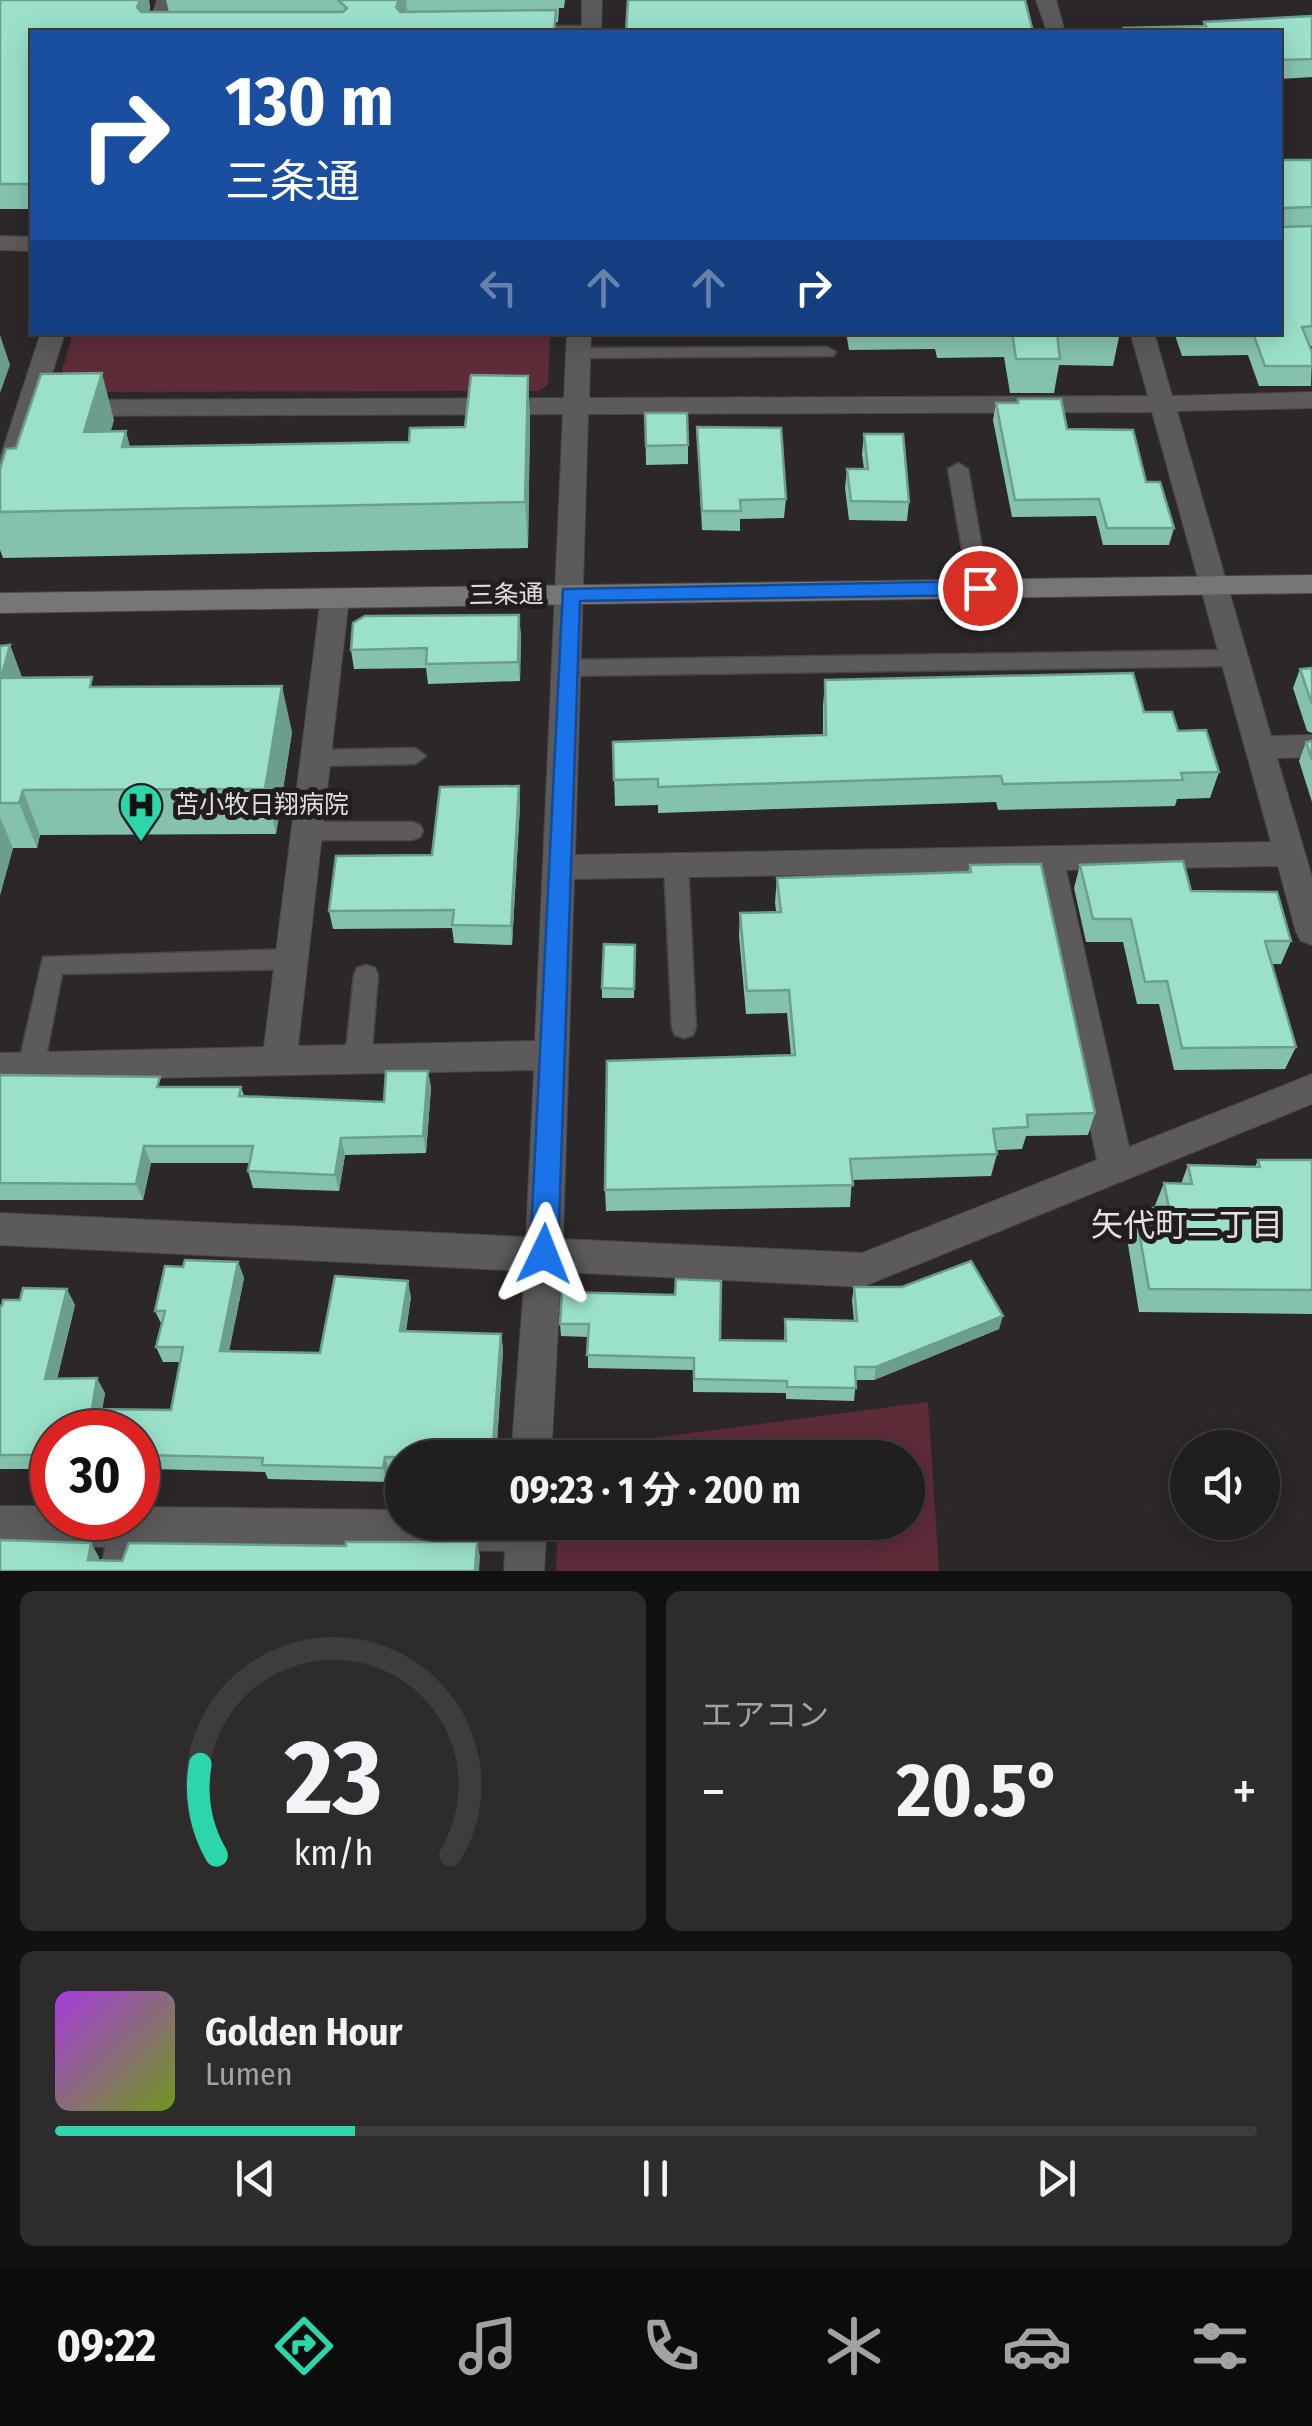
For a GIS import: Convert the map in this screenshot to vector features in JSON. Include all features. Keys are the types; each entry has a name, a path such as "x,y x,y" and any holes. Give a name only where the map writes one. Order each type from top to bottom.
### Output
{"street":[{"path":"157,30 167,0"},
{"path":"592,0 592,30"},
{"path":"1046,0 1055,30"},
{"path":"0,243 30,244"},
{"path":"0,498 52,335"},
{"path":"1143,335 1211,585 1311,922"},
{"path":"532,1440 544,1254 578,343"},
{"path":"29,408 1162,404 1312,400"},
{"name":"三条通","path":"0,604 1312,584"},
{"path":"278,1061 335,598"},
{"path":"1258,747 1312,746"},
{"path":"558,868 1289,854"},
{"path":"1048,858 1116,1168"},
{"path":"15,1067 552,1055"},
{"path":"0,1229 862,1270 1312,1089"},
{"path":"0,1526 30,1526"},
{"path":"160,1527 526,1542"}],"lane":[{"path":"578,343 827,352"},
{"path":"958,469 980,588"},
{"path":"566,668 1232,658"},
{"path":"315,758 415,756"},
{"path":"306,831 412,831"},
{"path":"676,865 684,1028"},
{"path":"15,1067 52,964 291,960"},
{"path":"358,1060 366,974"},
{"path":"115,1571 121,1540"}],"shaded area":[{"path":"72,335 550,335 548,384 539,391 65,392 58,385"},
{"path":"928,1402 939,1571 556,1571 557,1540 925,1540 925,1440 638,1440"}],"building":[{"path":"0,0 140,0 137,7 141,12 343,12 347,8 338,0 399,0 396,7 400,12 556,10 554,30 30,30 30,184 0,184"},
{"path":"628,0 1025,0 1032,30 626,30"},
{"path":"1312,16 1312,59 1282,60 1282,30 1124,28 1206,26 1204,22"},
{"path":"1282,160 1312,160 1312,207 1283,208 1283,227 1312,226 1312,326 1302,327 1312,352 1312,366 1265,366 1254,336 1187,336 1282,335"},
{"path":"1012,335 1057,335 1060,359 1016,359"},
{"path":"102,373 84,432 126,431 122,447 409,442 410,428 465,427 471,375 528,376 525,502 0,512 0,469 6,449 16,448 41,374"},
{"path":"1018,399 1061,399 1067,429 1133,430 1146,482 1160,482 1174,528 1107,528 1099,499 1015,500 996,403 1018,403"},
{"path":"645,413 687,413 688,445 646,446"},
{"path":"697,427 781,428 786,499 740,500 741,511 702,511"},
{"path":"864,434 903,434 909,502 851,501 847,469 868,469"},
{"path":"519,615 518,662 426,664 427,648 351,650 353,623 365,616"},
{"path":"10,645 1,678 92,677 90,687 282,686 265,789 23,790 19,803 0,803 0,646"},
{"path":"1312,668 1312,704 1300,669"},
{"path":"1133,673 1144,712 1172,712 1178,731 1206,730 1219,772 1181,773 1183,780 1003,784 1001,776 658,787 658,779 614,780 613,742 826,735 825,680"},
{"path":"519,786 511,926 452,925 454,910 329,911 336,856 432,855 440,787"},
{"path":"1183,861 1191,891 1277,892 1291,941 1265,941 1296,1047 1182,1048 1167,981 1145,982 1131,919 1093,919 1080,865"},
{"path":"1041,864 1095,1113 1027,1115 1028,1127 993,1129 997,1154 850,1159 853,1185 605,1190 607,1061 795,1055 789,990 747,991 740,913 781,912 777,878 971,872 970,865"},
{"path":"604,944 635,945 634,989 602,988"},
{"path":"386,1071 428,1071 423,1136 341,1138 335,1175 248,1171 253,1146 144,1146 136,1184 0,1183 0,1075 160,1077 157,1087 241,1087 239,1096 384,1102"},
{"path":"1258,1160 1312,1160 1312,1290 1149,1289 1135,1208 1169,1208 1164,1183 1192,1184 1188,1165 1260,1167"},
{"path":"185,1260 238,1262 220,1351 320,1353 335,1276 408,1281 400,1331 501,1334 493,1440 385,1440 383,1468 262,1465 263,1458 160,1455 160,1410 30,1410 30,1455 0,1455 3,1300 20,1300 23,1288 67,1289 45,1379 97,1378 92,1409 171,1410 183,1347 156,1347 165,1311 155,1311 165,1266 183,1267"},
{"path":"971,1261 1003,1316 876,1367 855,1367 856,1388 787,1387 787,1381 694,1379 694,1358 587,1355 589,1324 560,1324 562,1292 675,1295 676,1279 721,1281 720,1340 786,1341 785,1319 857,1321 854,1287 902,1287"},
{"path":"0,1540 91,1543 88,1560 122,1561 129,1543 346,1546 346,1542 477,1542 475,1571 0,1571"}],"place":[{"name":"苫小牧日翔病院","path":"141,843"}],"district":[{"name":"矢代町二丁目","path":"1187,1225"}],"route":[{"path":"544,1254 570,594 980,588"}]}
